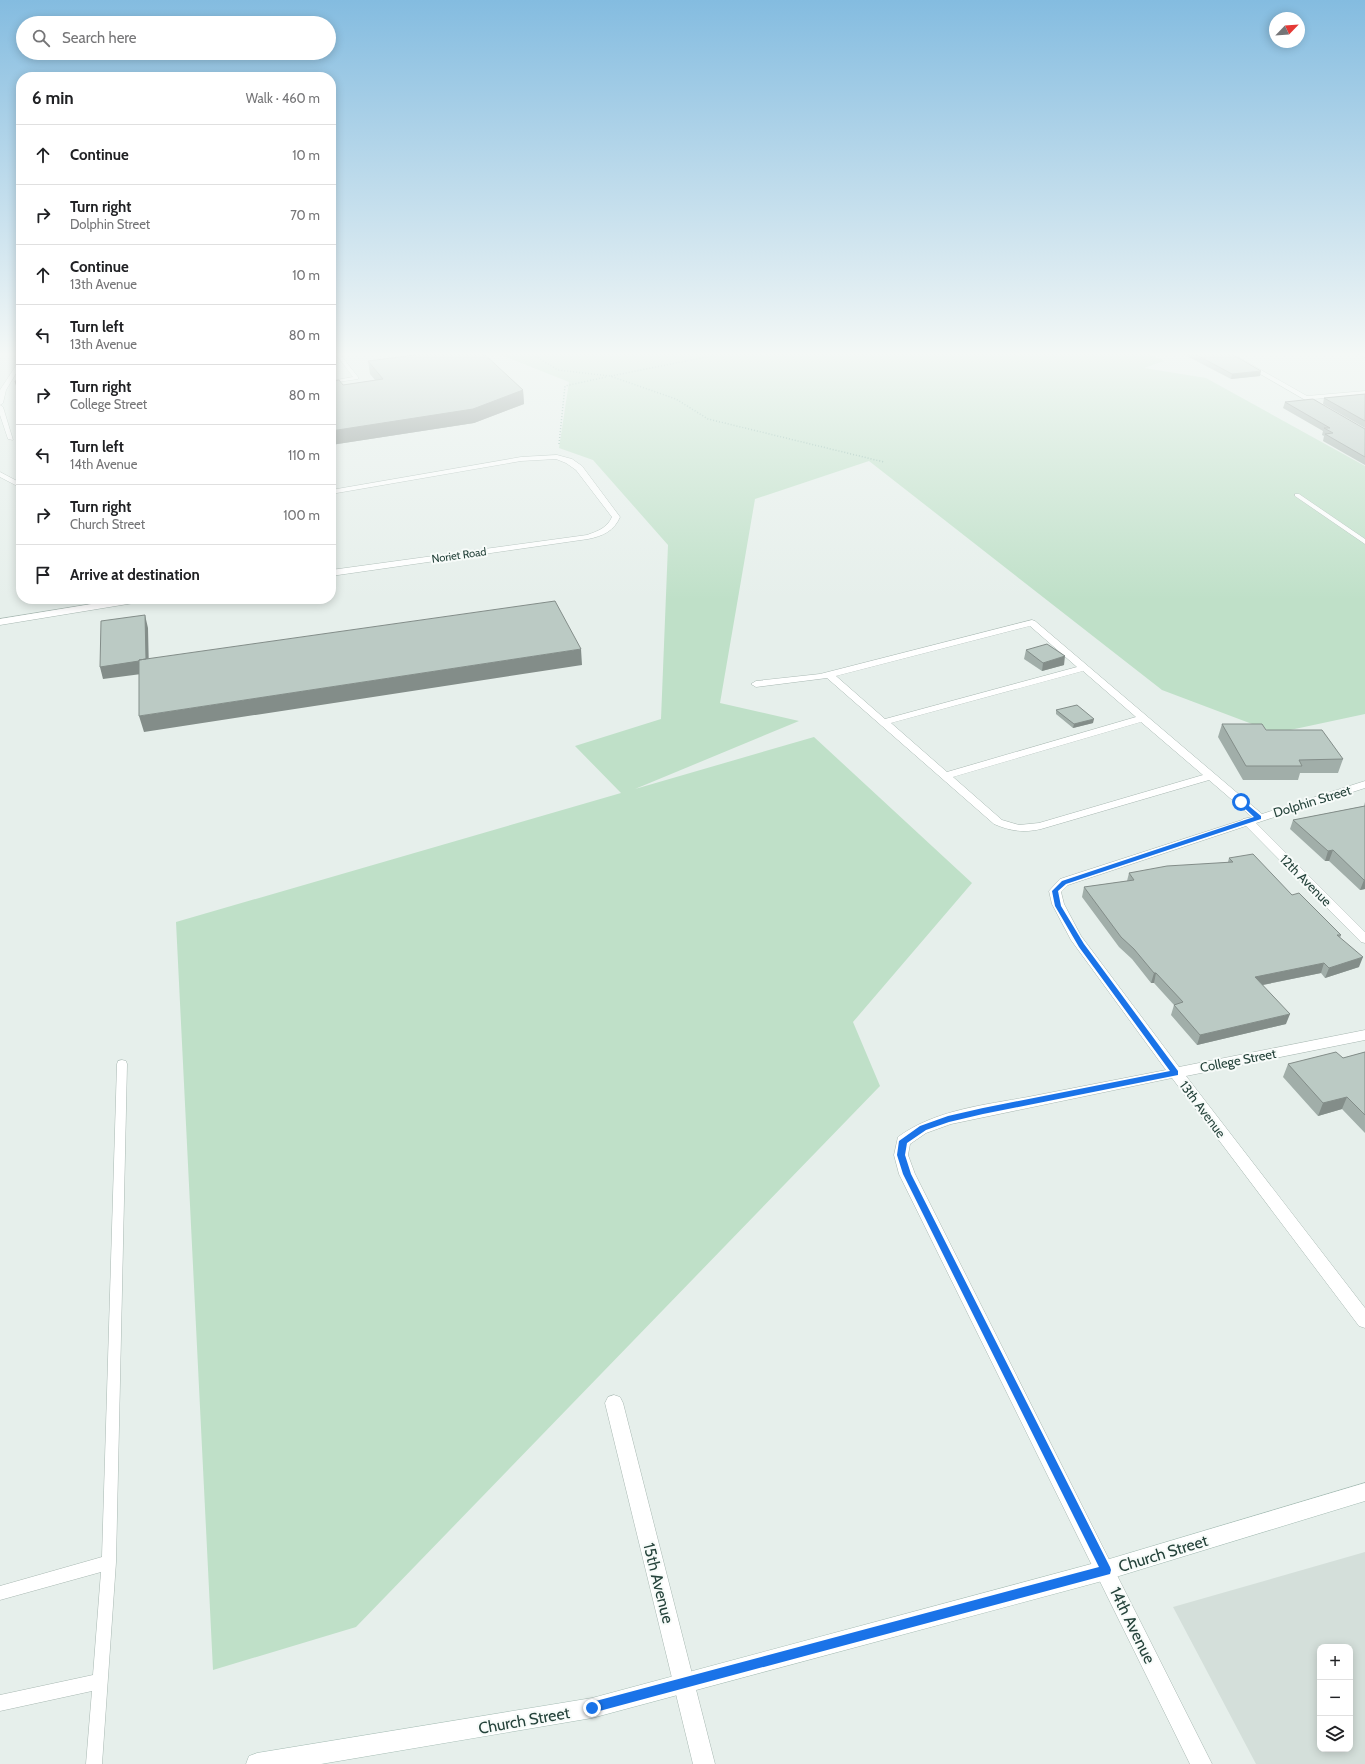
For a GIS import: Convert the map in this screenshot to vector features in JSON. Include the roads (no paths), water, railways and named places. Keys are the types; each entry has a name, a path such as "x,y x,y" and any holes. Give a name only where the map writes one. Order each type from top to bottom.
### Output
{"street":[{"name":"Noriet Road","path":"336,491 521,459 558,457 569,461 579,468 616,517 613,524 606,531 588,537 336,571"},
{"path":"0,474 16,483"},
{"path":"0,622 107,604"},
{"name":"12th Avenue","path":"829,674 1032,623 1210,776 1253,819 1365,939"},
{"path":"884,722 1084,668"},
{"path":"756,684 829,674 998,822 1008,827 1030,829 1210,776"},
{"path":"945,776 1143,718"},
{"name":"Dolphin Street","path":"1077,878 1253,819 1365,784"},
{"name":"13th Avenue","path":"1077,878 1064,882 1055,891 1058,906 1081,946 1175,1073 1365,1321"},
{"name":"College Street","path":"903,1141 923,1128 948,1119 1365,1035"},
{"name":"14th Avenue","path":"903,1141 901,1155 907,1174 1202,1764"},
{"name":"15th Avenue","path":"614,1403 704,1764"},
{"name":"Church Street","path":"257,1764 592,1708 1106,1570 1365,1492"}],"lane":[{"path":"1297,495 1365,542"},
{"path":"94,1764 109,1562 122,1064"},
{"path":"0,1593 109,1562"},
{"path":"0,1703 100,1681"}]}
